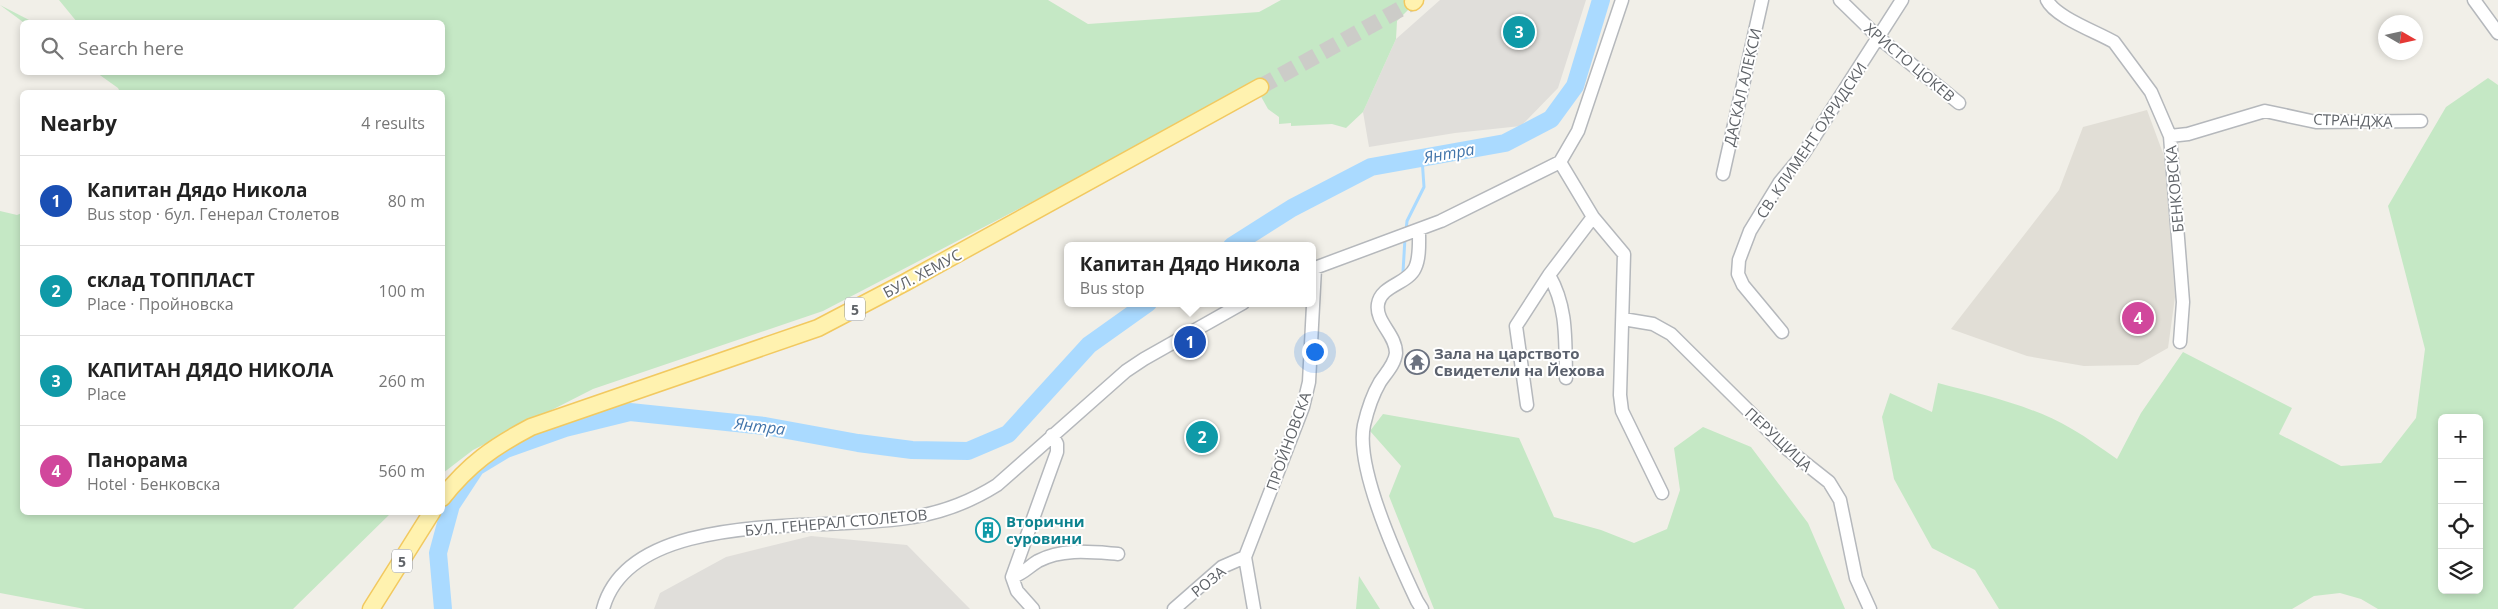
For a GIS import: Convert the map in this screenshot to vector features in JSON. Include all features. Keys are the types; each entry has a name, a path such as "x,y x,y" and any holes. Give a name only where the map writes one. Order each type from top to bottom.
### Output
{"main road":[{"name":"БУЛ. ХЕМУС","path":"445,495 468,468 501,443 531,427 818,328 915,278 1260,87"},
{"name":"5","path":"371,609 430,515"}],"street":[{"path":"1316,267 1416,232 1498,194 1560,162 1578,131 1622,0"},
{"name":"ДАСКАЛ АЛЕКСИ","path":"1723,174 1762,0"},
{"name":"ХРИСТО ЦОКЕВ","path":"1840,0 1879,38 1959,103"},
{"name":"СВ. КЛИМЕНТ ОХРИДСКИ","path":"1782,332 1743,285 1738,274 1739,260 1750,231 1780,182 1804,153 1902,0"},
{"name":"БЕНКОВСКА","path":"2047,0 2050,6 2064,16 2114,42 2120,48 2151,92 2170,136 2183,302 2180,342"},
{"path":"2474,0 2498,33"},
{"name":"СТРАНДЖА","path":"2170,136 2188,134 2265,110 2316,122 2421,121"},
{"path":"1560,162 1593,217 1624,254 1620,395 1622,411 1662,493"},
{"path":"1527,405 1516,326 1549,275 1593,217"},
{"path":"1416,232 1416,267 1412,274 1386,291 1378,302 1378,314 1395,344 1396,354 1379,384 1364,426 1363,454 1392,548 1416,601 1422,609"},
{"path":"1549,275 1559,293 1564,316 1566,378"},
{"name":"БУЛ. ГЕНЕРАЛ СТОЛЕТОВ","path":"603,609 609,590 633,563 657,550 686,539 726,531 911,518 946,510 976,498 997,485 1138,363 1236,307"},
{"name":"ПРОЙНОВСКА","path":"1244,557 1303,407 1309,382 1312,307"},
{"name":"ПЕРУЩИЦА","path":"1623,319 1653,324 1670,334 1786,448 1829,482 1840,500 1856,578 1870,609"},
{"path":"1033,609 1017,590 1012,577 1058,452 1057,444 1052,436"},
{"path":"1012,577 1021,575 1038,562 1058,554 1083,552 1118,554"},
{"path":"1244,557 1254,609"},
{"name":"РОЗА","path":"1174,609 1222,567 1244,557"}],"shaded area":[{"path":"1440,0 1586,0 1558,88 1521,126 1455,133 1369,147 1363,112 1396,39"},
{"path":"2147,110 2164,156 2175,297 2168,348 2138,365 2084,366 2027,356 1951,329 2059,190 2083,127"},
{"path":"811,536 907,545 970,609 654,609 660,593 726,557"}],"green space":[{"path":"59,0 1048,0 1088,24 1259,12 1281,0 1418,0 1397,21 1396,39 1363,112 1346,128 1332,124 1291,126 1291,123 1279,124 1279,117 1268,109 1254,84 1172,129 823,311 593,389 473,450 445,471 445,90 119,90 100,75 445,75 445,20 75,20"},
{"path":"0,5 29,20 20,20"},
{"path":"2488,78 2498,85 2498,609 2378,609 2361,599 2340,593 2314,596 2292,609 1999,609 1975,570 1932,548 1894,479 1882,417 1890,393 1932,412 1938,383 1990,396 2040,413 2078,432 2117,459 2141,413 2183,352 2292,408 2279,434 2341,466 2381,463 2416,418 2425,349 2388,206 2446,107"},
{"path":"0,211 17,215 20,214 20,515 389,515 293,609 85,609 0,593"},
{"path":"1383,414 1519,438 1554,517 1601,530 1634,543 1667,529 1680,490 1674,448 1703,427 1751,447 1808,523 1845,609 1434,609 1389,496 1401,466 1370,431"},
{"path":"1359,576 1380,609 1356,609"}],"waterway":[{"name":"Янтра","path":"1238,242 1292,208 1371,167 1505,143 1551,119 1575,86 1601,0"},
{"path":"1406,231 1407,221 1424,187 1422,158"},
{"path":"1403,272 1405,238"},
{"name":"Янтра","path":"443,609 438,553 451,505 476,467 506,449 565,428 630,412 765,426 858,443 912,450 968,451 1008,434 1089,345 1142,307"}],"tunnel":[{"path":"1260,87 1413,2"}],"place":[{"name":"КАПИТАН ДЯДО НИКОЛА","path":"1519,32"},
{"name":"Панорама","path":"2138,318"},
{"name":"Капитан Дядо Никола","path":"1190,342"},
{"name":"Зала на царството Свидетели на Йехова","path":"1417,362"},
{"name":"склад ТОППЛАСТ","path":"1202,437"},
{"name":"Вторични суровини","path":"988,530"}]}
